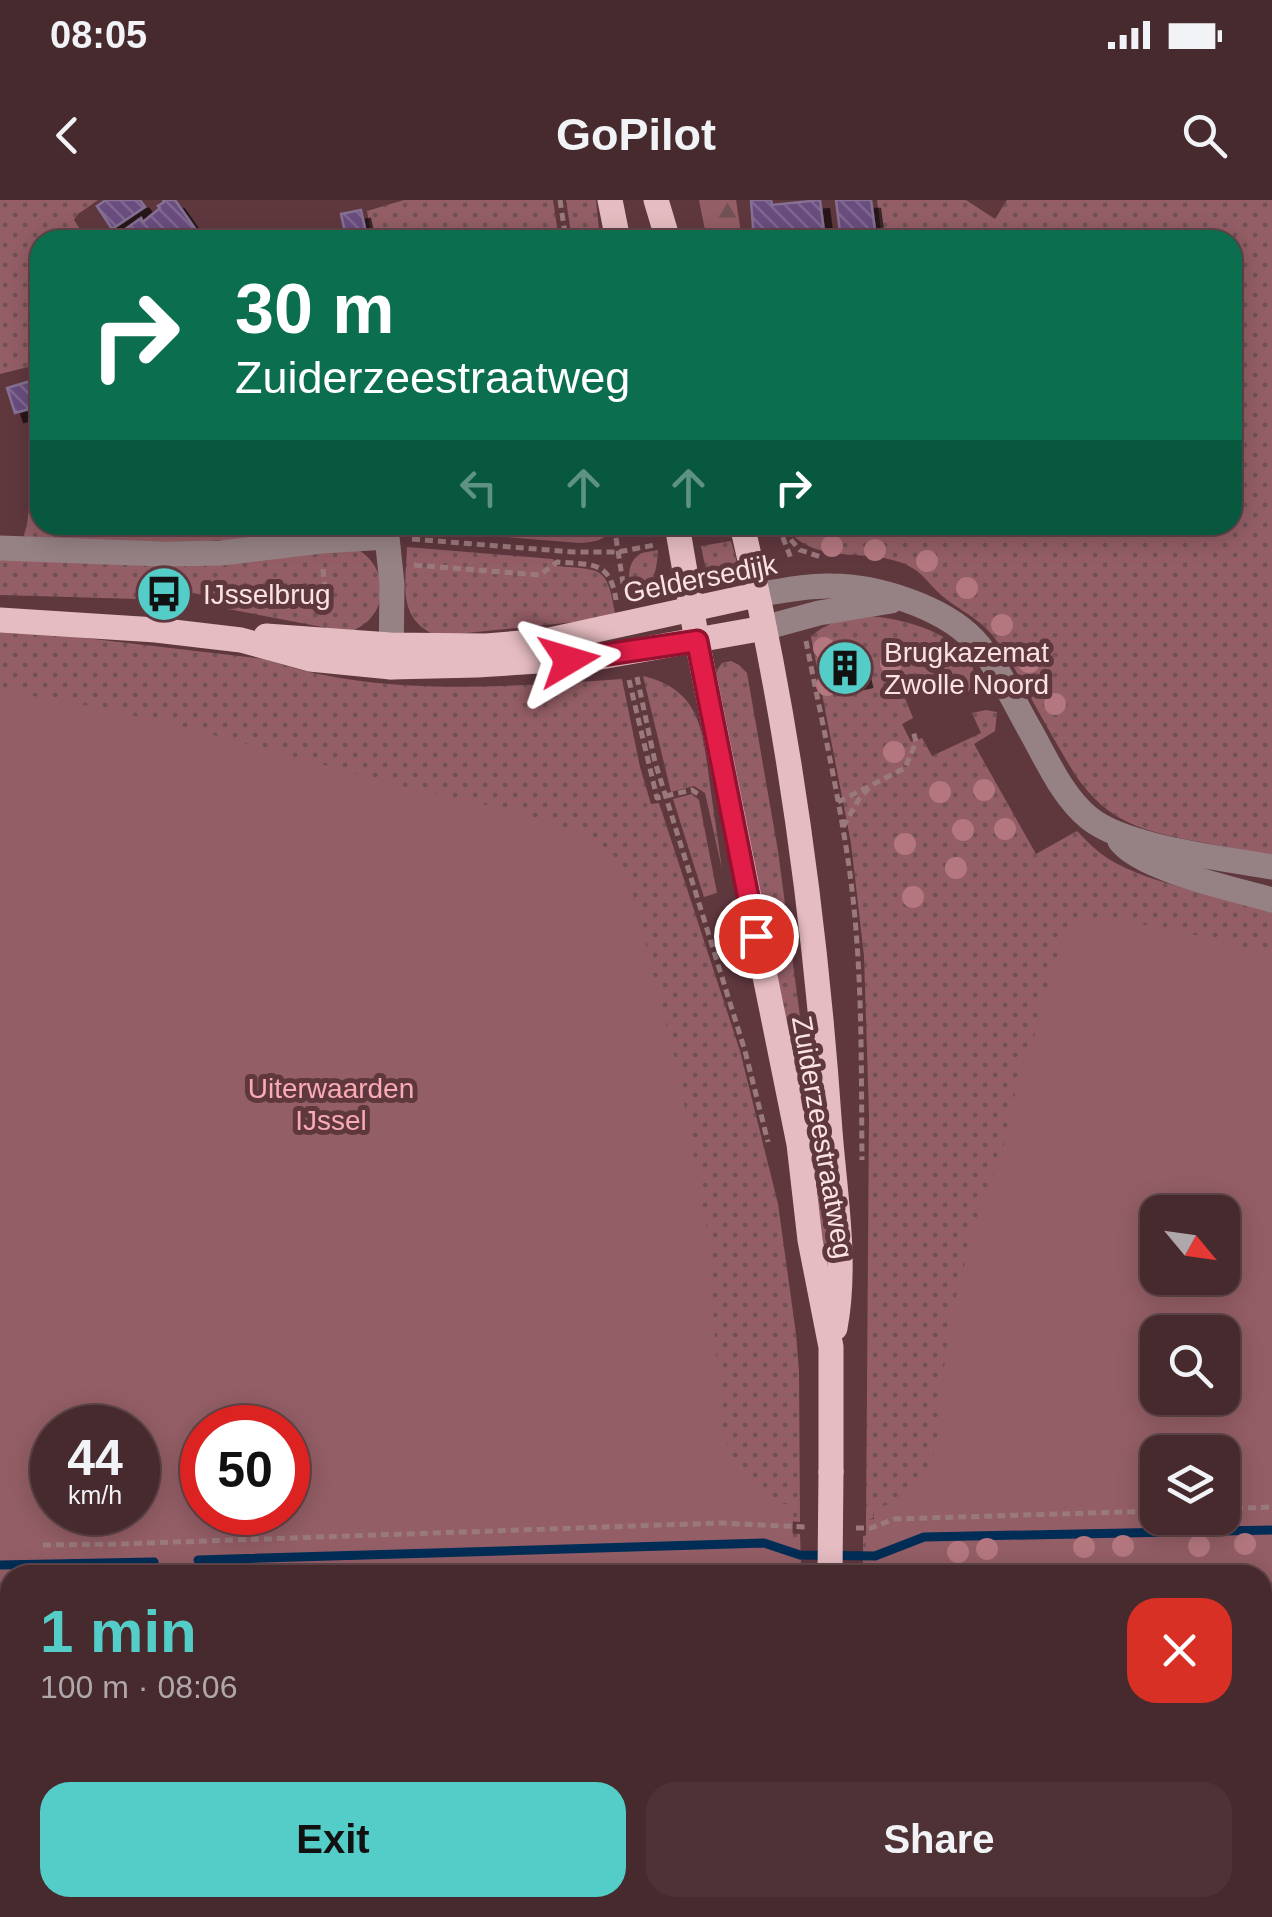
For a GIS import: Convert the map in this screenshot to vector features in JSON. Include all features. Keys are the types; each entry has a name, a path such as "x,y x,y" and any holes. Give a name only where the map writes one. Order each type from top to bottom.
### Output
{"main road":[{"path":"610,200 616,230"},
{"path":"656,200 665,230"},
{"name":"Zuiderzeestraatweg","path":"679,535 697,641 799,1144 810,1240 831,1347 830,1565"},
{"name":"Zuiderzeestraatweg","path":"744,535 799,832 817,970 839,1249 839,1307 831,1347"},
{"name":"Geldersedijk","path":"390,656 545,641 756,595"},
{"name":"Geldersedijk","path":"0,620 241,640 310,659 390,656 569,660 764,628"}],"street":[{"path":"0,548 221,553 387,537 392,584 390,656"},
{"name":"Geldersedijk","path":"756,595 833,586 860,588 936,613 975,641 1068,796 1088,817 1114,834 1272,867"},
{"name":"Geldersedijk","path":"764,628 819,613 902,600"},
{"path":"1114,834 1125,848 1153,864 1272,900"}],"path":[{"path":"560,200 564,230"},
{"path":"615,535 618,552"},
{"name":"Geldersedijk","path":"387,537 618,552 673,535"},
{"path":"223,602 235,603 240,599 320,606 326,598 321,541"},
{"path":"838,802 904,768 916,742 913,730"},
{"path":"842,828 872,785"},
{"name":"Zuiderzeestraatweg","path":"703,797 692,790 665,798 746,1051 769,1146"},
{"path":"1240,1508 1272,1507"},
{"path":"853,1528 871,1528 894,1520 1140,1512"},
{"path":"43,1545 720,1523 817,1528"}],"green space":[{"path":"0,200 98,200 74,220 80,230 30,230 30,366 0,374"},
{"path":"404,200 553,200 558,230 370,230 367,211"},
{"path":"566,200 596,200 599,230 570,230"},
{"path":"699,200 736,200 740,230 705,230"},
{"path":"877,200 966,200 995,219 1007,200 1272,200 1272,856 1159,833 1114,814 1076,776 1007,655 980,623 946,599 917,571 901,563 812,548 794,535 1242,535 1242,230 881,230"},
{"path":"30,463 30,535 286,535 200,541 27,539 24,535"},
{"path":"481,535 606,535 579,543"},
{"path":"731,541 736,576 733,581 717,585 707,575 701,546"},
{"path":"407,547 553,559 557,566 593,570 609,586 615,613 584,621 438,636 415,621 409,611 405,587"},
{"path":"355,548 375,567 381,593 372,616 348,632 228,609 222,597 140,587 138,599 0,595 0,557"},
{"path":"658,550 652,581 634,605 629,578 631,564 640,554"},
{"path":"870,616 932,631 968,659 975,673 969,691 963,694 954,674 905,698 913,718 902,724 911,742 922,738 932,756 981,733 972,713 997,712 995,731 974,744 1036,854 1077,831 1100,853 1136,873 1272,909 1272,973 1025,1346 906,1504 866,1521 869,1114 864,956 851,843 811,637 845,619"},
{"name":"Uiterwaarden IJssel","path":"0,631 264,659 351,680 396,685 532,685 622,679 640,767 651,804 659,803 740,1051 778,1204 799,1371 800,1522 738,1516 721,1530 800,1534 801,1564 822,1565 0,1565"},
{"path":"731,661 747,673 778,851 829,1235 828,1268 715,681 722,663"},
{"path":"643,676 678,692 696,717 705,749 722,869 705,793 694,786 671,792"},
{"name":"Uiterwaarden IJssel","path":"0,691 184,727 491,806 570,829 599,842 614,856 631,886 678,1071 707,1228 721,1419 729,1454 761,1496 793,1505 792,1565 0,1565"},
{"path":"692,794 699,800 717,893 704,897 673,799"},
{"path":"1084,918 1155,927 1272,954 1272,1565 866,1565 866,1520 874,1519 874,1508 887,1505 912,1488 932,1462 956,1297 1066,929 1075,919"},
{"name":"Uiterwaarden IJssel","path":"1272,1515 1272,1565 863,1565 863,1536 922,1524 1140,1518 1140,1535 1240,1535 1240,1516"}],"building":[{"path":"106,200 140,200 145,207 112,229 97,206"},
{"path":"175,200 196,230 124,230 141,218 143,222 164,202"},
{"path":"751,200 771,200 772,205 820,200 824,230 753,230"},
{"path":"836,200 871,200 875,230 840,230"},
{"path":"361,210 365,230 344,230 341,214"},
{"path":"30,381 30,409 15,413 7,388"},
{"name":"Brugkazemat Zwolle Noord","path":"857,651 863,678 833,685 827,657"}],"waterway":[{"path":"198,1560 764,1543 800,1555 875,1556 924,1537 1272,1530"},
{"path":"0,1565 154,1562"}],"place":[{"name":"IJsselbrug","path":"164,594"},
{"name":"Brugkazemat Zwolle Noord","path":"845,668"}],"route":[{"path":"569,660 697,641 756,936"}]}
